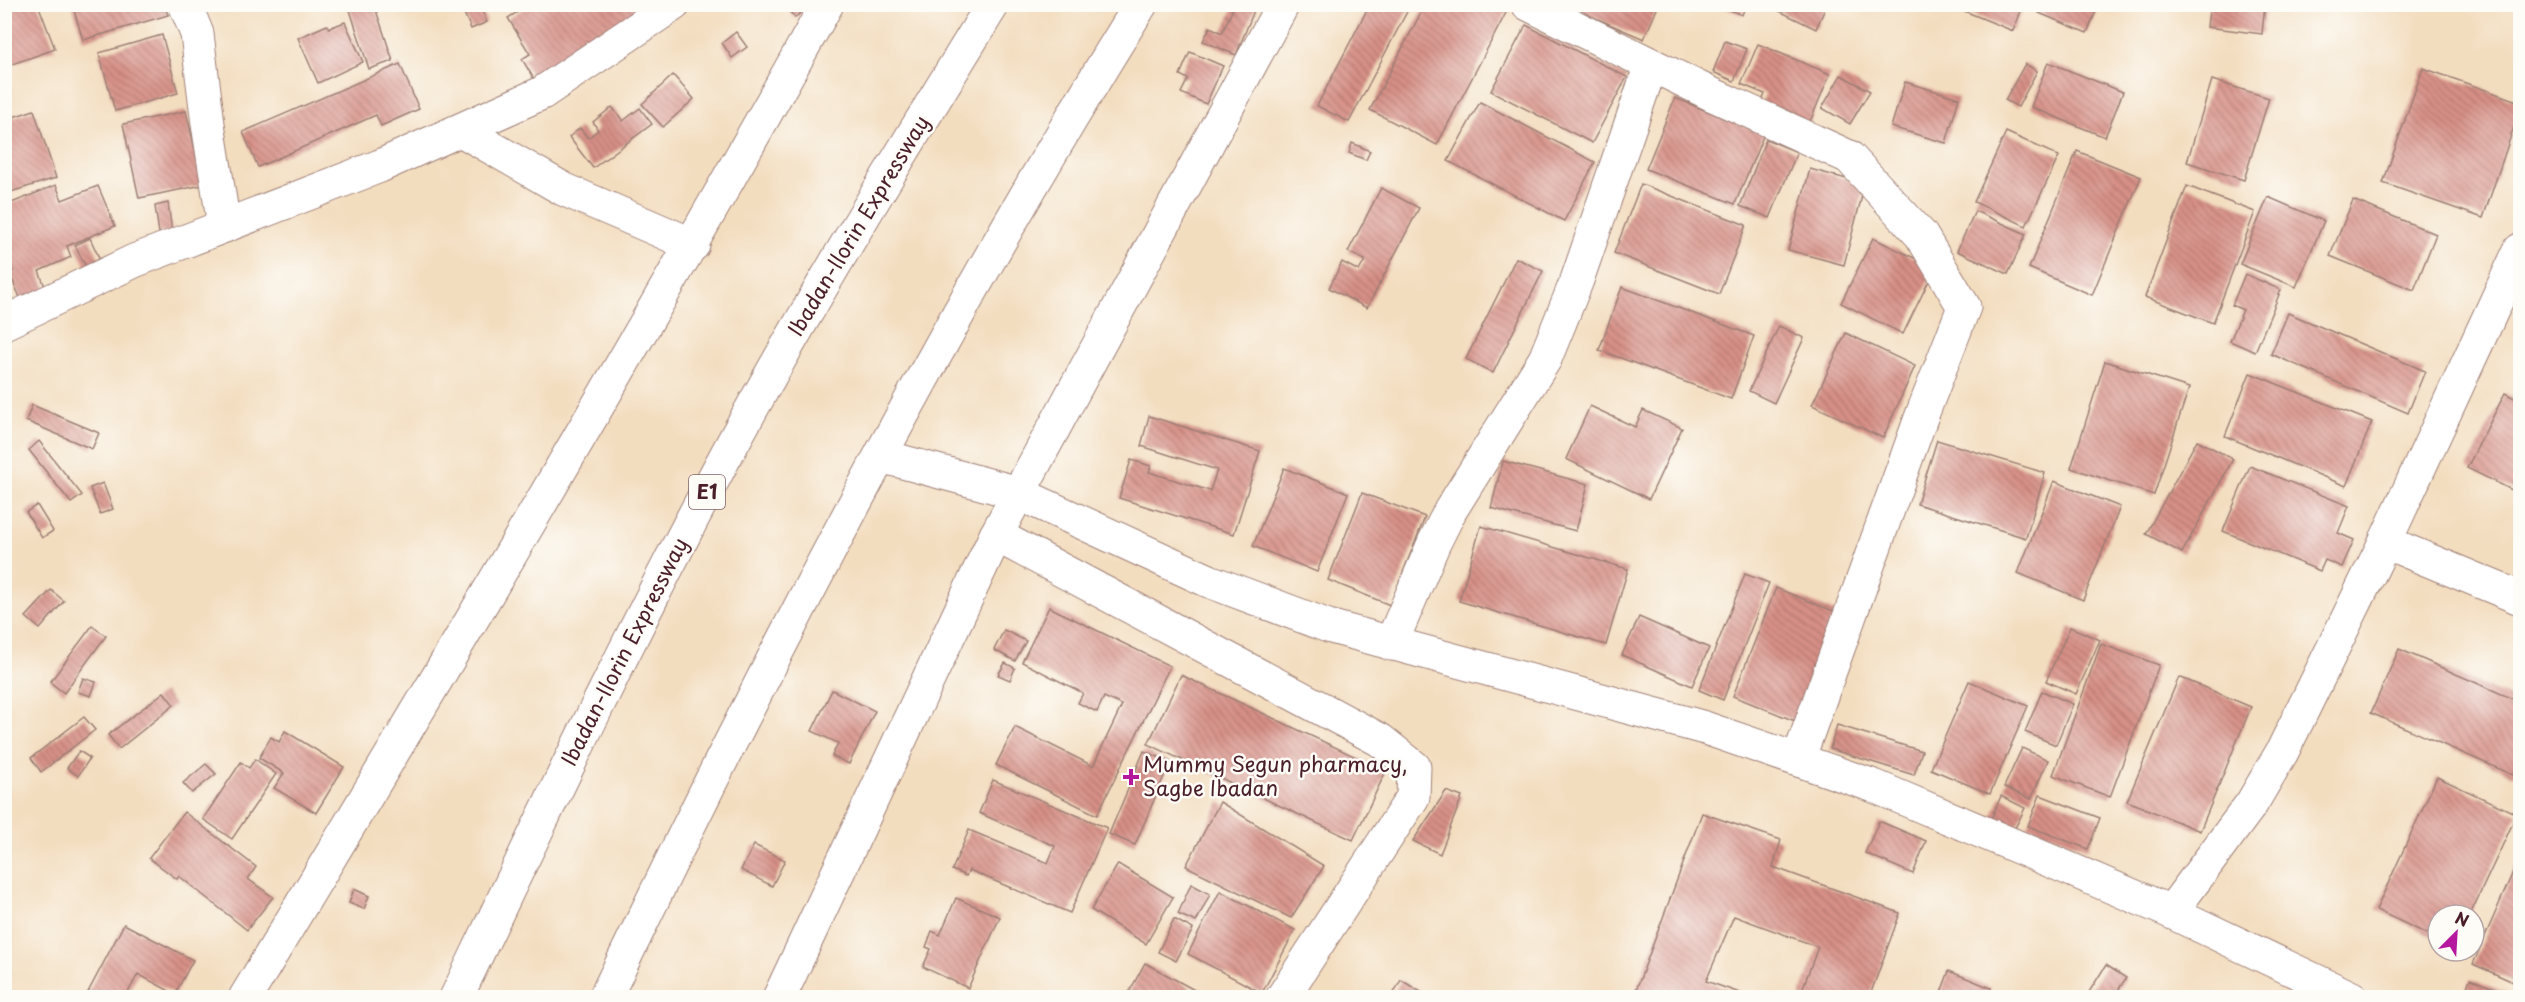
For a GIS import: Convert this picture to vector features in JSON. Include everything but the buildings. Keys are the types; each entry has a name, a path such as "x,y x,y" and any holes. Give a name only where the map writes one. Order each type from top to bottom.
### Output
{"main road":[{"path":"185,4 197,33 224,226"},
{"path":"5,323 134,261 380,166 542,93 674,4"},
{"path":"245,998 693,245 827,4"},
{"name":"Ibadan-Ilorin Expressway","path":"456,998 612,671 725,458 826,278 993,4"},
{"path":"605,998 738,727 949,330 1080,103 1142,4"},
{"path":"779,998 996,534 1283,4"},
{"path":"1528,4 1651,65 1849,157 1921,236 1964,307 1922,416 1798,760"},
{"path":"1391,644 1450,511 1545,358 1577,280 1651,65"},
{"path":"461,130 563,189 693,245"},
{"path":"2170,912 2252,803 2282,752 2385,542 2520,250"},
{"path":"881,456 1018,493 1209,581 1328,626 1705,728 1874,786 2170,912 2352,998"},
{"path":"996,534 1380,740 1414,767 1413,797 1282,998"},
{"path":"2385,542 2520,598"}],"place":[{"name":"Mummy Segun pharmacy, Sagbe Ibadan","path":"1131,777"}]}
